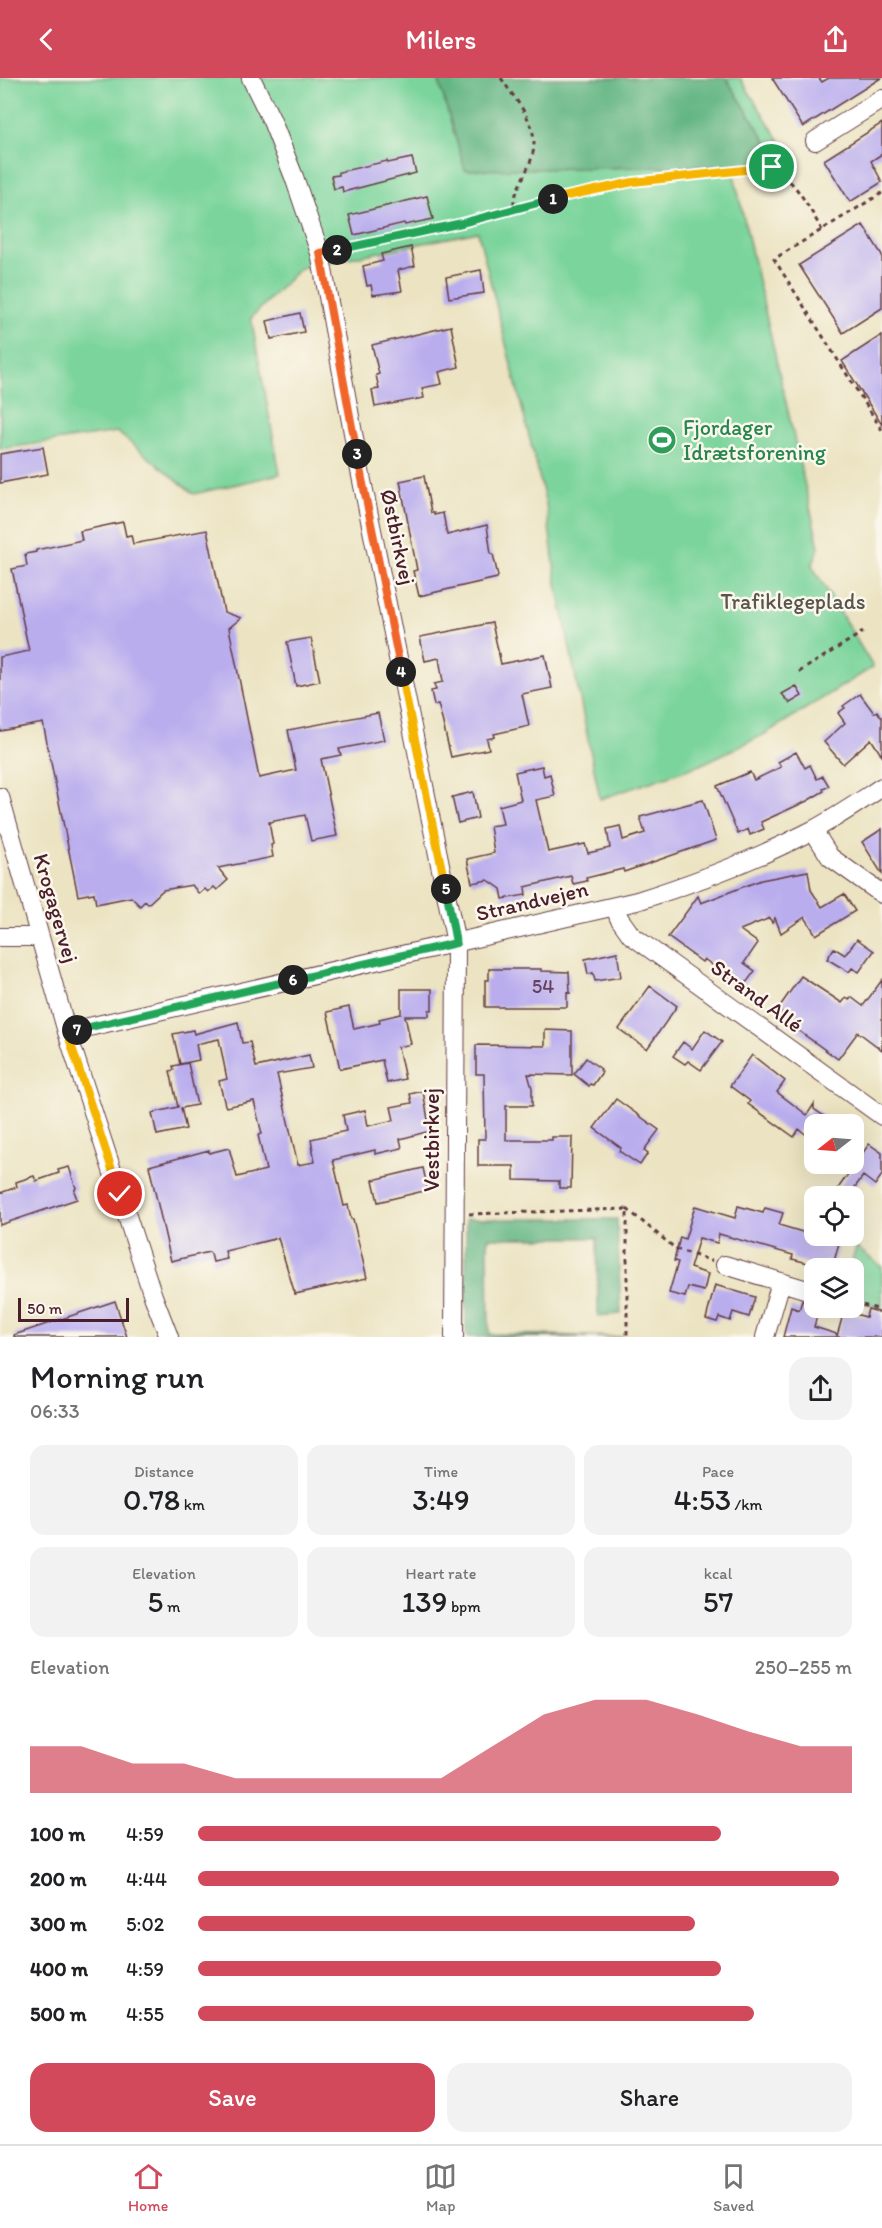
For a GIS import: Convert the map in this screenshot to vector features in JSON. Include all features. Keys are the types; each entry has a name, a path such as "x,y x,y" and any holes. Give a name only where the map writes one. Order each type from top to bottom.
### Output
{"street":[{"name":"Østbirkvej","path":"251,78 273,121 320,253 360,471 456,943"},
{"path":"815,141 882,99"},
{"name":"Strandvejen","path":"67,1032 615,907 697,882 747,862 813,830 882,788"},
{"name":"Krogagervej","path":"0,797 67,1032 153,1296 169,1337"},
{"path":"813,830 830,857 882,894"},
{"name":"Strand Allé","path":"615,907 619,918 632,935 882,1116"},
{"path":"0,937 39,937"},
{"name":"Vestbirkvej","path":"454,1337 456,943"},
{"path":"725,1265 804,1289"},
{"path":"765,1337 781,1282"}],"path":[{"path":"501,78 525,111 534,133 535,152 514,198 513,208"},
{"path":"320,253 462,223 513,208 633,182 772,167 794,184 822,230"},
{"path":"882,193 774,259 882,430"},
{"path":"799,672 863,632"},
{"path":"627,1209 627,1337"},
{"path":"454,1214 627,1209 676,1249 725,1265"},
{"path":"864,1306 882,1310"}],"green space":[{"name":"Fjordager Idrætsforening","path":"0,78 438,78 465,170 732,166 819,547 812,566 873,667 763,735 700,765 600,799 556,579 546,504 478,232 300,268 251,318 280,474 194,494 117,432 0,449"},
{"path":"438,78 726,78 775,155 775,165 465,170"},
{"path":"726,78 740,78 789,155 775,165 775,155"},
{"path":"466,1219 617,1219 621,1314 598,1316 597,1238 488,1238 489,1334 622,1337 466,1337"},
{"path":"856,1247 882,1267 882,1308 864,1304 864,1258 853,1258"}],"building":[{"path":"772,78 819,78 822,82 829,78 881,78 803,127"},
{"path":"882,123 882,154 871,161 882,182 850,202 824,160"},
{"path":"412,158 416,173 343,192 342,187 334,189 331,176 339,175 339,172"},
{"path":"427,196 433,219 405,225 404,223 354,235 349,215"},
{"path":"863,225 882,255 882,308 843,333 799,265"},
{"path":"411,247 415,266 398,270 402,291 373,295 371,285 367,286 363,266 383,261 381,254"},
{"path":"481,270 484,293 449,298 446,277"},
{"path":"300,313 304,332 271,339 267,321"},
{"path":"451,326 459,367 439,372 442,384 422,388 424,398 375,407 372,390 379,389 376,375 379,374 372,345"},
{"path":"882,335 882,425 842,361"},
{"path":"43,447 48,474 0,483 0,454"},
{"path":"424,476 431,513 434,515 443,513 447,535 487,525 497,578 419,596 413,571 417,570 400,481"},
{"path":"123,522 126,536 131,535 133,544 207,530 224,612 241,618 229,628 259,778 296,770 288,730 378,713 384,740 339,749 341,755 321,759 337,836 311,841 305,815 269,822 273,857 218,868 228,880 217,890 214,887 208,892 205,889 199,894 192,885 163,890 148,904 145,901 140,906 131,897 96,904 94,893 78,896 43,723 0,731 0,657 29,651 12,569 27,566 25,554 82,540 80,531"},
{"path":"492,623 501,664 545,655 552,688 522,694 529,726 494,734 495,737 487,739 489,749 451,757 438,704 434,705 431,691 436,690 434,684 443,682 439,658 425,661 420,637"},
{"path":"311,638 320,681 296,686 287,642"},
{"path":"796,686 802,696 790,703 782,694"},
{"path":"860,694 874,713 877,711 882,718 882,756 871,739 843,764 824,742 845,723 838,713 845,708 843,706"},
{"path":"796,752 805,768 810,765 817,779 823,776 829,786 807,801 761,822 764,829 750,835 748,829 738,834 717,786 750,772 754,780 781,767 778,762"},
{"path":"542,766 544,776 550,774 555,796 536,800 548,852 585,844 588,853 610,848 607,829 620,826 623,840 645,833 640,817 703,800 716,840 624,872 623,869 586,878 587,881 573,884 571,876 525,887 526,895 503,899 501,889 488,880 472,883 467,859 494,853 490,826 503,824 499,806 521,800 515,772"},
{"path":"473,792 478,818 458,823 452,797"},
{"path":"882,829 882,874 862,842"},
{"path":"808,871 811,890 822,907 844,894 855,911 816,935 805,917 781,933 775,918 772,923 770,918 740,930 758,943 744,963 755,971 743,987 704,959 702,962 668,937 698,896 701,903 761,880"},
{"path":"857,939 874,951 859,972 852,968 849,972 827,959 834,948 845,955"},
{"path":"617,952 621,977 595,981 593,973 588,974 585,959"},
{"path":"489,969 541,969 541,971 569,972 570,993 567,992 567,1007 485,1007 485,980 489,980"},
{"path":"801,976 842,1003 846,998 849,1000 851,997 863,1006 882,980 882,1050 858,1032 838,1059 778,1016 781,1012 778,1009"},
{"path":"650,986 677,1006 647,1049 619,1029"},
{"path":"401,989 432,989 432,1010 429,1010 429,1016 405,1016 411,1044 398,1047 405,1079 387,1083 382,1060 340,1069 327,1012 349,1007 354,1029 380,1023 379,1019 401,1014"},
{"path":"238,1022 242,1043 250,1042 256,1067 309,1055 312,1068 277,1074 298,1165 315,1162 311,1139 346,1131 343,1115 365,1110 368,1126 394,1120 391,1107 412,1103 410,1094 423,1091 430,1131 400,1139 402,1148 375,1154 375,1150 333,1160 344,1206 348,1205 351,1219 353,1219 367,1278 295,1294 278,1238 225,1251 227,1259 213,1262 209,1252 171,1261 149,1166 209,1150 209,1153 229,1148 237,1177 266,1170 258,1135 262,1134 254,1101 226,1107 225,1105 219,1081 227,1079 219,1039 196,1044 199,1060 180,1064 173,1034 193,1030 194,1034"},
{"path":"545,1030 572,1031 572,1075 528,1074 532,1088 532,1106 506,1106 506,1140 552,1140 552,1137 572,1137 571,1188 559,1188 559,1181 514,1180 514,1166 478,1166 478,1139 485,1139 484,1074 476,1074 476,1045 545,1046"},
{"path":"705,1030 722,1042 701,1070 688,1061 685,1064 673,1056 683,1042 692,1049"},
{"path":"752,1055 785,1081 777,1092 806,1114 804,1133 799,1129 794,1137 748,1104 750,1101 730,1086"},
{"path":"586,1058 602,1072 593,1085 589,1086 574,1074"},
{"path":"188,1063 197,1105 181,1108 186,1129 157,1135 152,1113 178,1107 170,1071 174,1070 173,1066"},
{"path":"616,1099 659,1130 644,1150 648,1153 640,1165 619,1151 621,1148 594,1128"},
{"path":"814,1104 814,1109 821,1114 808,1114"},
{"path":"869,1144 882,1153 882,1175 875,1185 863,1176 856,1186 840,1186 848,1174 864,1174 864,1151"},
{"path":"69,1167 77,1199 0,1225 0,1193 17,1187 16,1182 34,1176 36,1181"},
{"path":"423,1168 428,1190 378,1202 373,1180"},
{"path":"695,1206 735,1218 738,1206 763,1213 765,1208 783,1213 779,1225 804,1232 804,1246 838,1246 835,1258 804,1258 804,1262 792,1259 793,1255 719,1234 717,1243 699,1238 690,1268 708,1274 704,1291 688,1287 685,1297 669,1293 678,1262 674,1261 680,1237 685,1239"},
{"path":"715,1285 755,1297 749,1317 733,1312 730,1321 719,1317 717,1322 706,1319"},
{"path":"115,1301 127,1337 14,1337 14,1335"},
{"path":"802,1301 804,1302 804,1318 816,1318 814,1327 837,1334 837,1336 842,1318 864,1318 868,1309 882,1313 882,1337 783,1337 791,1307 799,1310"}],"place":[{"name":"Fjordager Idrætsforening","path":"662,440"}],"route":[{"path":"120,1194 67,1032 456,943 360,471 320,253 462,223 546,200 633,182 772,167"}],"park label":[{"name":"Trafiklegeplads","path":"793,601"}]}
